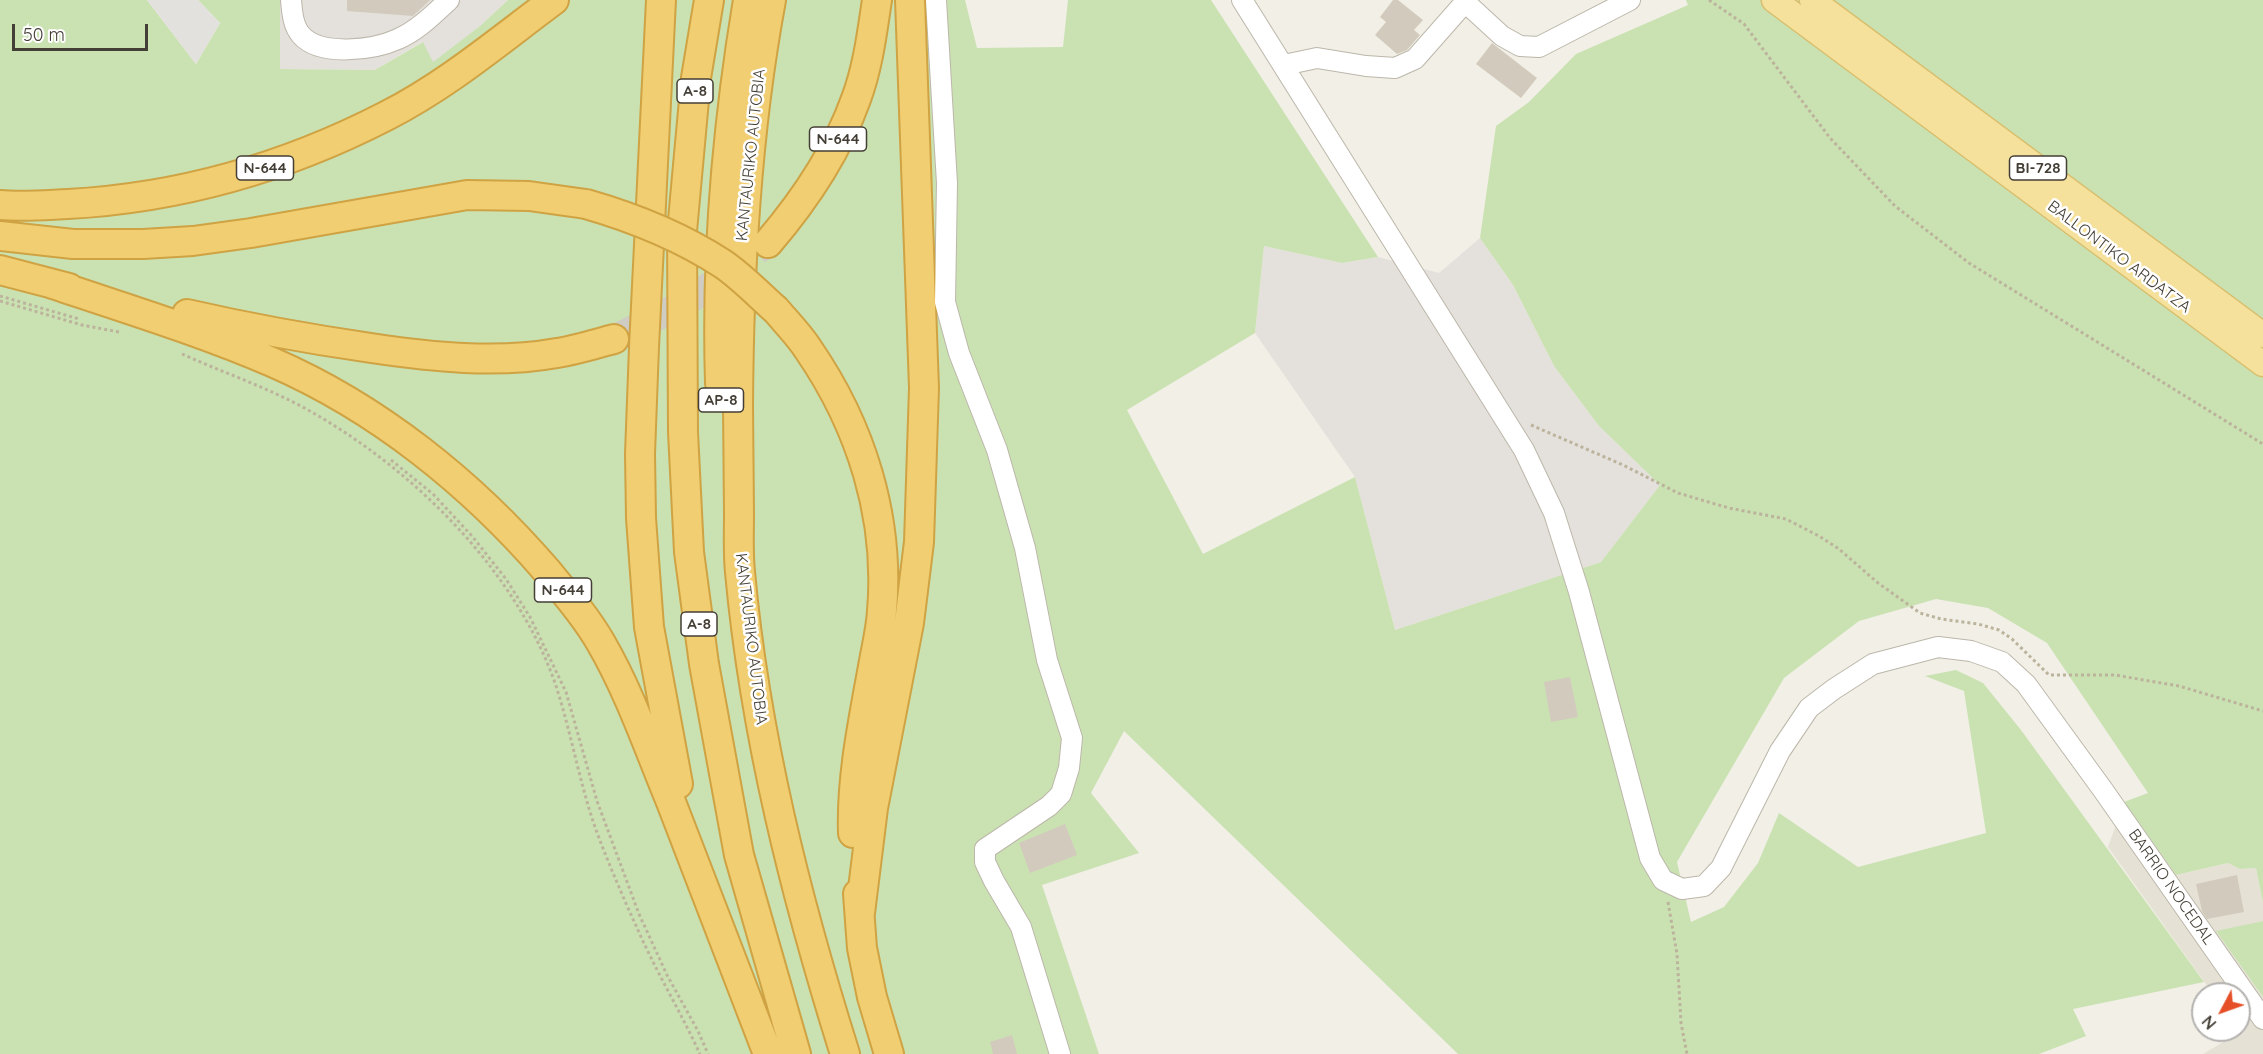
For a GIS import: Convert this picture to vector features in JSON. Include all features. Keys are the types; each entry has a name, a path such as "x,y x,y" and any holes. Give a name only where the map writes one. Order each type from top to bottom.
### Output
{"highway":[{"name":"N-644","path":"500,40 532,0"},
{"name":"N-644","path":"0,205 107,202 193,188 269,167 330,143 387,116 441,83 554,0"},
{"path":"661,0 642,418 641,518 649,627 693,858 768,1054"},
{"name":"A-8","path":"709,0 696,78 682,231 683,432 689,552 704,664 739,855 796,1054"},
{"name":"AP-8","path":"740,570 722,434 718,328 724,195 736,72 748,0"},
{"name":"KANTAURIKO AUTOBIA","path":"771,0 757,82 743,228 739,331 740,570 768,763 802,912 845,1054"},
{"path":"860,913 873,808 909,623 919,542 924,388 910,0"},
{"name":"N-644","path":"768,243 809,190 834,149 856,99 867,62 875,6"},
{"path":"0,236 73,244 193,241 467,195 529,196 586,204 627,216 675,236 725,266 776,310 807,347 839,397 862,449 874,495 883,556 882,612 859,748 853,830 862,948 870,988 889,1054"},
{"name":"N-644","path":"0,270 267,332 402,353 448,357 522,357 558,353 614,339"},
{"name":"N-644","path":"50,283 195,332 273,363 337,395 404,438 460,483 516,535 572,601 599,641 620,680 693,858"}],"main road":[{"name":"BALLONTIKO ARDATZA","path":"1774,0 2263,364"},
{"name":"BALLONTIKO ARDATZA","path":"1812,0 2263,335"}],"street":[{"path":"291,0 292,16 301,35 324,49 372,48 398,39 430,18 449,0"},
{"path":"936,0 947,183 945,302 959,353 1000,461 1025,548 1047,660 1072,738 1069,768 1061,794 1049,806 985,849 985,862 1002,897 1021,927 1060,1054"},
{"path":"1284,65 1317,58 1395,68 1415,59 1467,2 1502,36 1520,46 1539,47 1630,0"},
{"path":"1243,1 1524,450 1554,513 1601,671 1650,858 1663,880 1668,882"},
{"name":"BARRIO NOCEDAL","path":"1668,882 1682,889 1704,886 1721,868 1780,751 1809,708 1874,664 1938,647 1971,651 2002,662 2026,684 2263,1019"}],"path":[{"path":"1708,0 1744,24 1830,138 1895,206 1969,263 2263,444"},
{"path":"0,297 127,329"},
{"path":"0,301 82,325 121,333"},
{"path":"700,1054 642,939 599,836 555,683 524,615 498,576 463,534 423,493 368,450 289,400 181,351 251,377 312,406 376,448 433,494 472,536 506,579 530,617 566,692 597,801 628,885 667,975 708,1054"},
{"path":"1502,415 1556,434 1678,493 1786,519 1820,536 1839,549 1878,583 1920,613 1999,630 2012,639 2049,675 2115,675 2190,688 2263,711"},
{"path":"1668,882 1668,907 1677,954 1681,1023 1687,1054"}],"shaded area":[{"path":"147,0 198,0 220,23 196,64"},
{"path":"280,0 508,0 480,26 433,63 422,42 375,70 280,69"},
{"path":"1480,238 1513,285 1554,366 1599,426 1660,485 1601,562 1395,630 1355,477 1255,333 1264,246 1342,263 1378,257 1439,273"},
{"path":"2124,802 2176,875 2228,863 2241,869 2256,868 2263,903 2263,921 2217,932 2263,997 2263,1054 2203,1054 2223,1042 2251,1042 2251,982 2204,982 2108,847"}],"green space":[{"path":"0,0 147,0 196,64 220,23 198,0 280,0 280,69 375,70 423,42 433,62 480,26 508,0 965,0 977,48 1063,47 1068,0 1211,0 1378,257 1342,263 1264,246 1255,333 1127,410 1203,554 1355,477 1395,630 1601,562 1660,485 1599,426 1554,366 1513,285 1480,238 1496,126 1529,102 1576,54 1688,5 1686,0 2263,0 2263,903 2256,868 2240,869 2228,863 2176,875 2124,802 2148,793 2047,643 1988,608 1936,599 1859,621 1784,678 1677,862 1691,922 1724,907 1758,863 1779,813 1858,867 1986,833 1964,691 1925,676 1956,670 1983,683 2021,730 2204,982 2191,982 2191,985 2073,1009 2086,1036 2039,1054 1458,1054 1124,731 1091,793 1139,853 1042,885 1099,1054 0,1054"},
{"path":"2263,921 2263,997 2216,931"}],"building":[{"path":"347,0 430,0 413,16 347,11"},
{"path":"1393,0 1398,0 1423,20 1414,30 1420,35 1407,50 1397,54 1375,35 1386,22 1380,17"},
{"path":"1492,43 1537,78 1521,98 1476,64"},
{"path":"1570,677 1578,717 1551,722 1544,682"},
{"path":"1065,824 1077,855 1030,873 1019,843"},
{"path":"2237,875 2244,912 2207,919 2202,911 2196,884"},
{"path":"1012,1035 1017,1054 993,1054 990,1042"}],"tunnel":[{"path":"614,339 690,300 768,243"}]}
